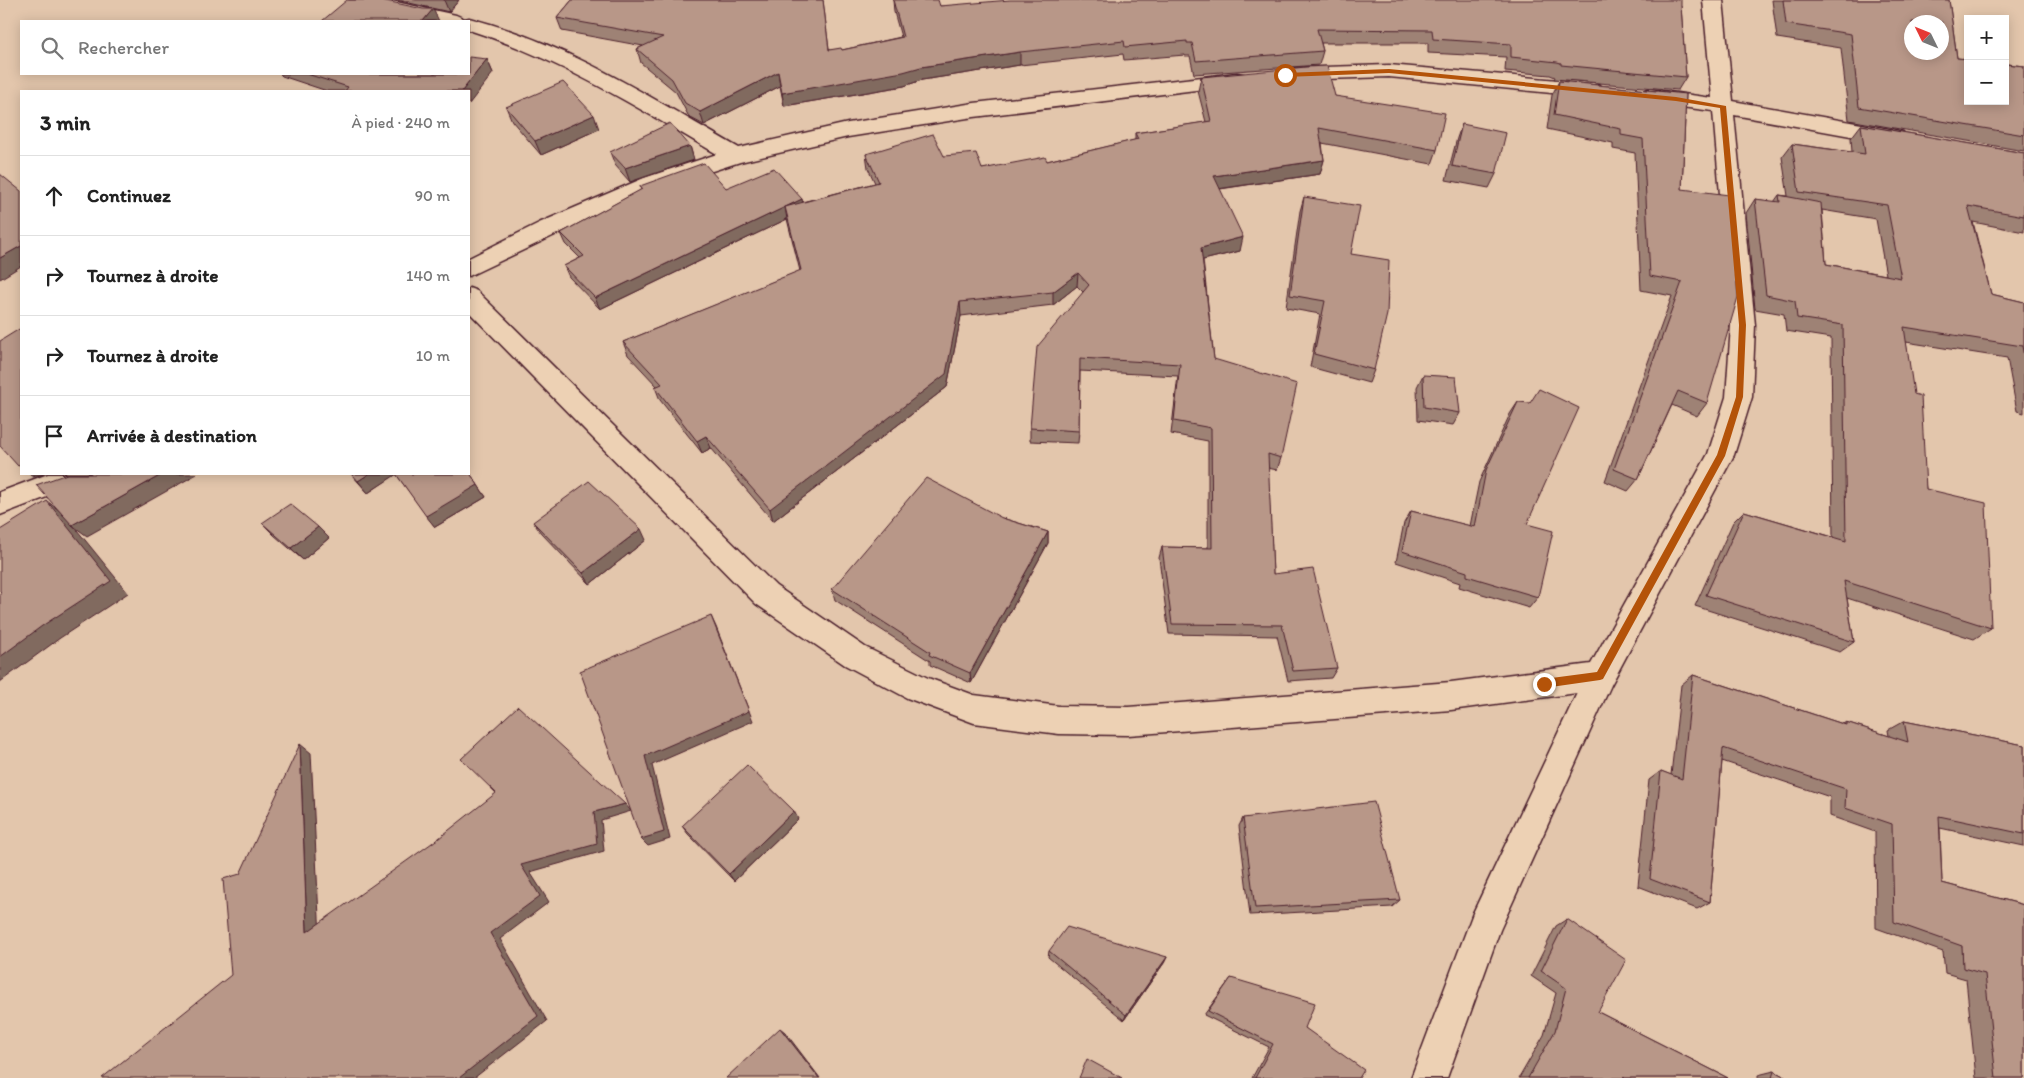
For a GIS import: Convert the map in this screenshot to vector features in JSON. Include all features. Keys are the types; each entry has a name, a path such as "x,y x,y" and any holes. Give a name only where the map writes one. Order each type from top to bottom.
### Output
{"street":[{"path":"360,0 451,20"},
{"path":"1429,1078 1485,925 1600,676 1721,456 1739,397 1743,325 1713,0"},
{"path":"470,24 499,32 560,56 736,156"},
{"path":"470,267 547,228 652,183 736,156 848,130 974,110 1182,84 1266,77 1389,71 1676,99 1917,141"},
{"path":"470,298 766,595 855,656 918,688 974,709 1059,720 1128,721 1451,696 1600,676"},
{"path":"0,504 75,475"}],"building":[{"path":"347,0 381,0 423,9 433,9 424,20 323,20"},
{"path":"572,0 823,0 829,50 841,48 842,50 903,37 893,0 938,0 940,6 1010,0 1681,0 1686,77 1561,65 1561,63 1557,62 1511,57 1511,44 1433,39 1432,30 1317,29 1323,51 1196,61 1192,43 1187,43 1187,41 1125,47 1124,41 1020,52 921,67 903,72 782,93 778,72 700,112 685,103 672,79 637,49 663,37 557,18"},
{"path":"1783,0 1949,0 1957,58 1964,59 1964,105 2009,105 2009,64 2024,66 2024,135 1859,107 1851,34 1786,24"},
{"path":"470,57 487,59 463,90 346,90 348,87 310,75 470,75"},
{"path":"1327,66 1335,96 1445,113 1437,150 1319,128 1324,160 1214,176 1243,237 1201,248 1214,359 1297,384 1281,458 1268,454 1273,574 1313,569 1337,668 1293,671 1282,625 1172,624 1162,547 1212,548 1211,428 1174,421 1180,364 1080,358 1079,431 1030,428 1037,347 1089,285 1078,273 1053,292 960,302 946,374 770,509 706,436 697,441 655,387 662,384 623,342 801,270 785,207 879,182 866,154 933,134 944,156 976,153 982,169 1045,157 1047,161 1138,139 1135,133 1211,121 1201,77"},
{"path":"1559,81 1686,94 1682,189 1729,195 1738,297 1707,403 1678,391 1638,479 1614,469 1682,282 1650,276 1643,139 1621,135 1621,129 1554,115"},
{"path":"563,82 594,115 535,141 506,107"},
{"path":"670,123 690,146 625,168 610,152"},
{"path":"1462,124 1506,133 1496,174 1452,166"},
{"path":"1861,125 2024,153 2024,216 1968,206 1991,294 2024,302 2024,357 2022,346 1904,327 1914,394 1921,396 1926,489 1986,503 1991,628 1844,581 1854,642 1706,595 1744,511 1846,541 1843,325 1797,318 1795,301 1766,295 1755,199 1780,202 1779,195 1821,203 1826,264 1901,278 1887,205 1799,192 1792,144 1865,154"},
{"path":"704,163 726,188 774,168 802,199 595,298 564,266 584,256 561,233 642,189 640,186"},
{"path":"0,174 20,190 20,247 0,258"},
{"path":"1304,197 1360,206 1351,254 1389,260 1387,314 1374,370 1314,354 1325,301 1290,295"},
{"path":"20,329 20,465 18,466 0,446 0,341"},
{"path":"1423,375 1456,377 1460,413 1424,407"},
{"path":"1539,389 1579,408 1527,524 1553,531 1538,597 1467,576 1467,572 1402,551 1411,511 1475,527 1486,470 1518,402 1530,403"},
{"path":"470,473 478,485 426,516 397,475 470,475"},
{"path":"64,475 161,475 72,525 36,485"},
{"path":"353,475 367,475 358,481"},
{"path":"926,478 1002,518 1048,532 970,673 929,655 930,652 832,589"},
{"path":"589,481 641,529 583,573 533,522"},
{"path":"47,501 111,581 42,626 0,657 0,530"},
{"path":"290,504 318,527 291,548 262,523"},
{"path":"711,616 749,711 645,756 664,832 641,839 580,671"},
{"path":"1693,675 1846,725 1846,722 1908,742 1904,721 2024,745 2024,834 1939,816 1942,883 2024,905 2024,1078 1996,1078 1985,974 1963,968 1962,946 1894,922 1892,824 1845,808 1846,789 1723,748 1710,902 1650,879 1661,771 1682,779"},
{"path":"518,706 625,804 594,812 597,844 521,865 540,896 490,933 538,1016 459,1078 102,1078 231,975 223,879 240,874 300,744 307,932 439,838 496,793 461,759"},
{"path":"747,765 794,811 729,874 682,826"},
{"path":"1374,802 1400,900 1255,908 1243,818"},
{"path":"1567,919 1626,960 1598,1012 1728,1078 1528,1078 1555,1031 1566,988 1541,971"},
{"path":"1067,927 1167,957 1126,1015 1049,951"},
{"path":"1231,978 1315,1003 1305,1028 1364,1070 1359,1078 1255,1078 1273,1044 1208,1011"},
{"path":"780,1028 819,1078 726,1078"},
{"path":"1087,1059 1122,1078 1079,1078"},
{"path":"1774,1071 1787,1078 1772,1078"}],"route":[{"path":"1285,75 1389,71 1676,99 1722,106 1743,325 1739,397 1721,456 1600,676 1544,684"}]}
